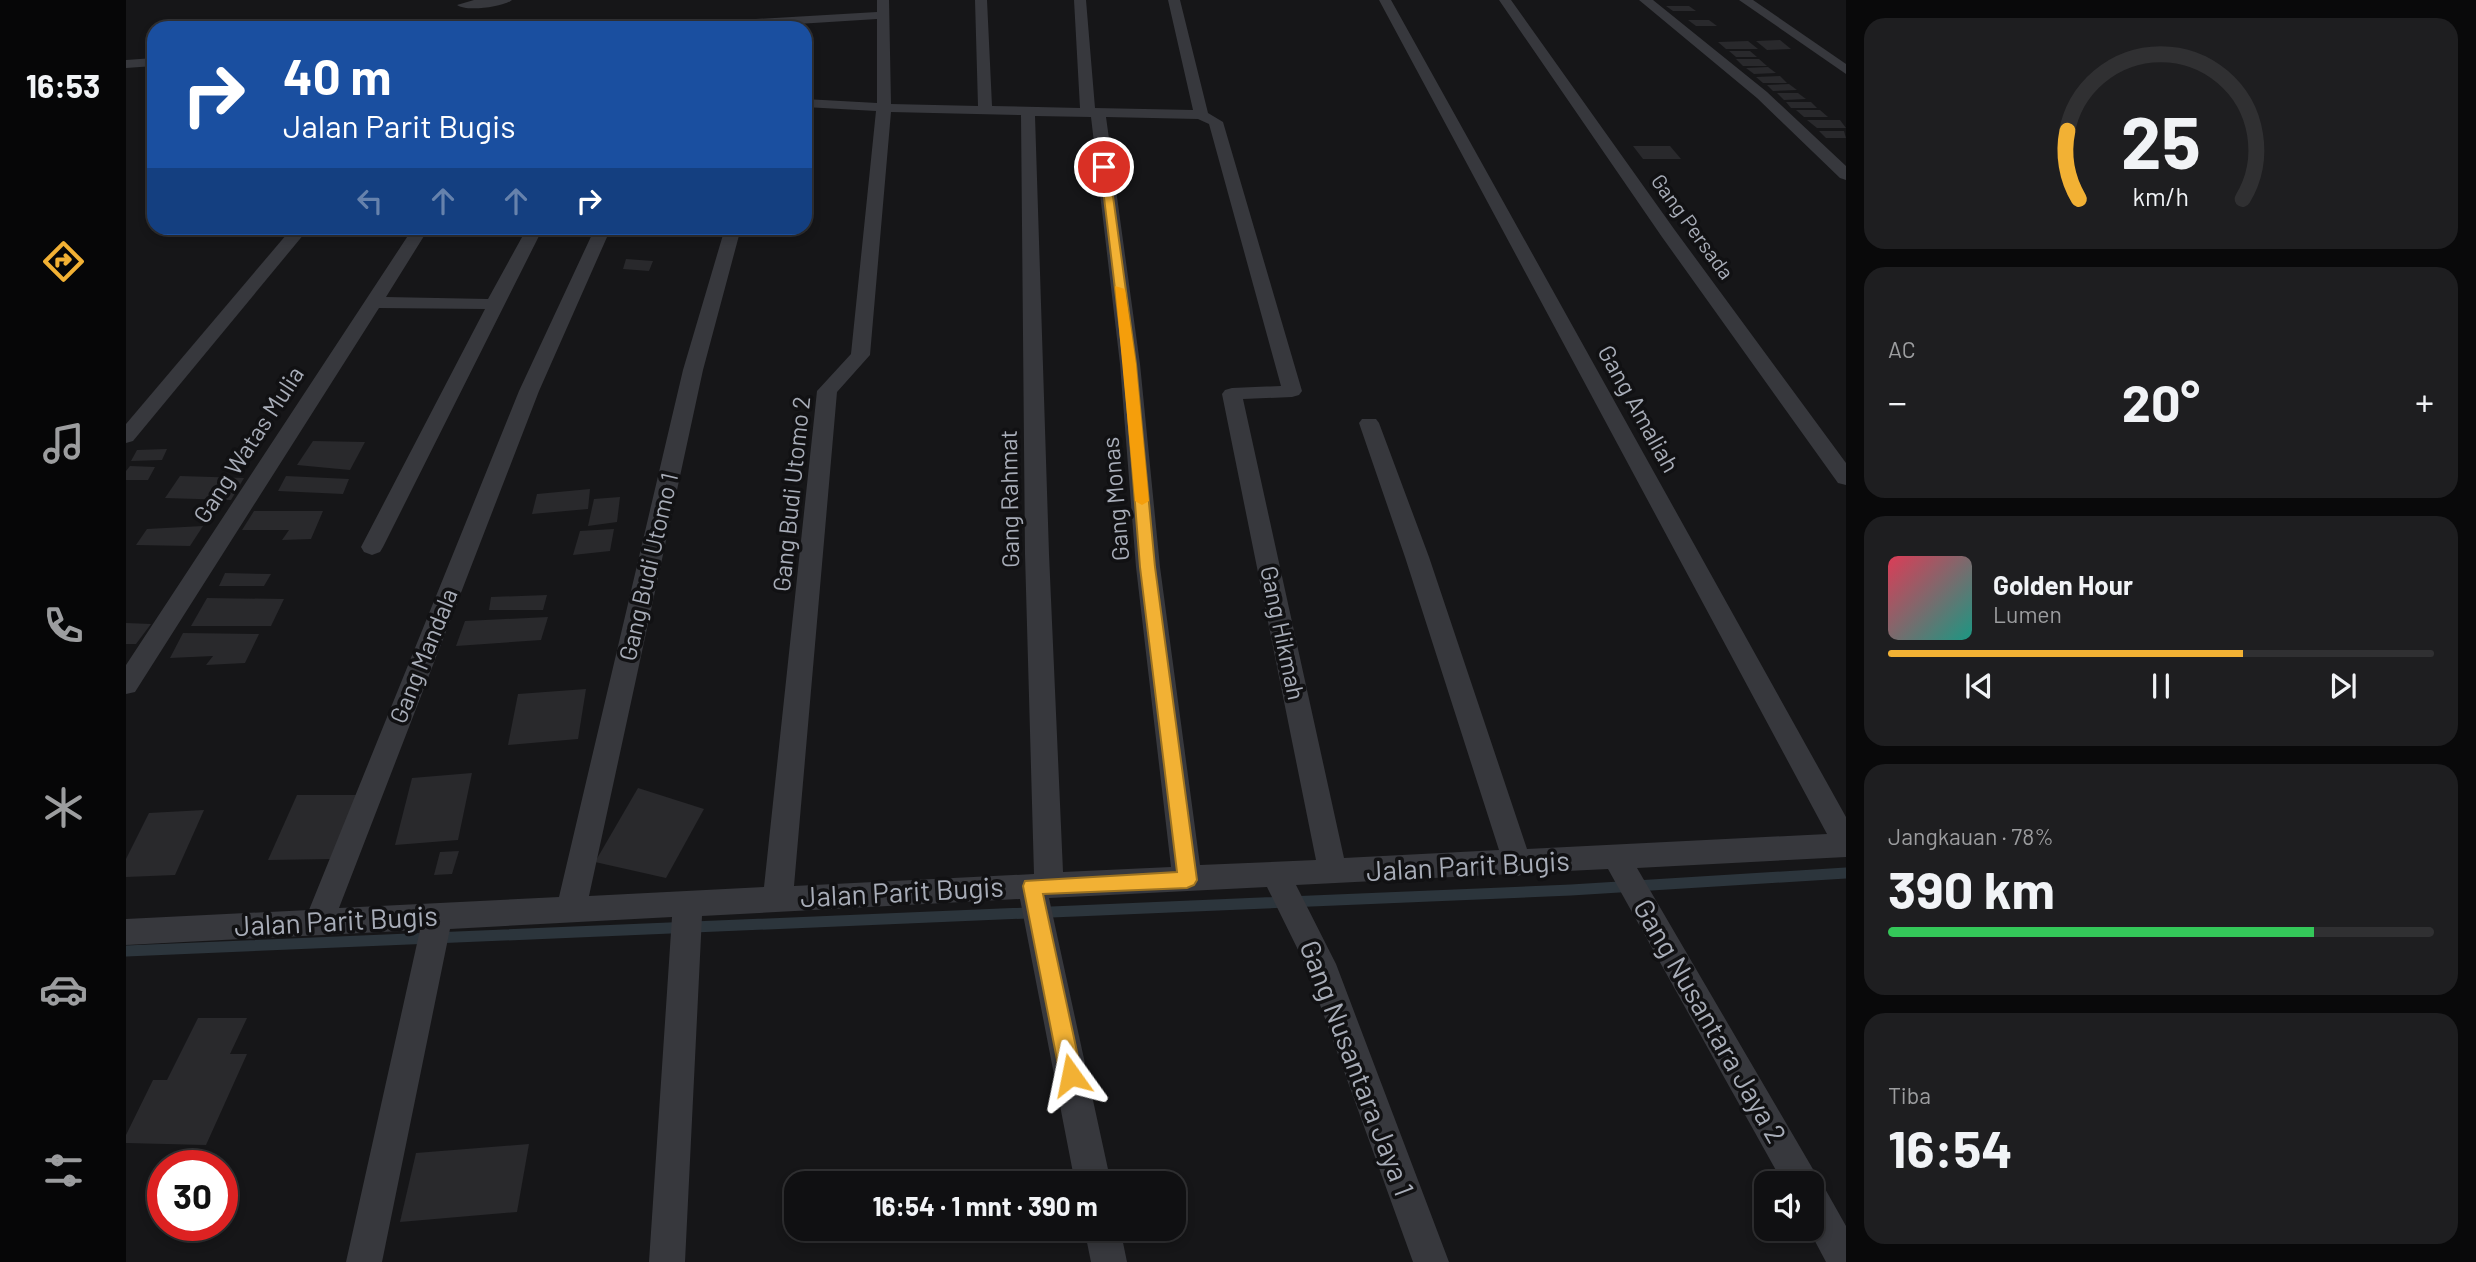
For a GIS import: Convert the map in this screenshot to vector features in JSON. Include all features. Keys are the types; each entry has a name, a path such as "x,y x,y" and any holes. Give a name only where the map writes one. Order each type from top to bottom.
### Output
{"street":[{"path":"463,5 506,0"},
{"name":"Gang Budi Utomo 2","path":"778,898 827,391 860,355 884,107 883,0"},
{"path":"981,0 985,110"},
{"name":"Gang Monas","path":"1080,0 1093,113 1130,364 1148,567 1187,880"},
{"path":"812,103 1201,114 1174,0"},
{"name":"Gang Amaliah","path":"1385,0 1846,844"},
{"name":"Gang Persada","path":"1505,0 1668,233 1846,478"},
{"path":"1645,0 1762,95 1846,175"},
{"path":"1745,0 1846,70"},
{"path":"812,22 883,15"},
{"path":"126,64 147,62"},
{"name":"Gang Rahmat","path":"1028,111 1038,567 1040,886 1091,1171"},
{"name":"Gang Hikmah","path":"1201,114 1216,122 1292,391 1232,394 1333,873"},
{"path":"126,437 295,235"},
{"name":"Gang Watas Mulia","path":"126,685 415,235"},
{"path":"372,547 531,235"},
{"name":"Gang Mandala","path":"319,922 529,391 600,235"},
{"name":"Gang Budi Utomo 1","path":"571,909 693,370 731,235"},
{"path":"372,302 494,305"},
{"path":"1369,423 1417,557 1518,864"},
{"name":"Jalan Parit Bugis","path":"126,932 778,898 1618,860 1846,844"},
{"name":"Gang Nusantara Jaya 2","path":"1618,860 1795,1171"},
{"name":"Gang Nusantara Jaya 1","path":"1277,877 1321,964 1431,1262"},
{"path":"667,1262 688,903"},
{"path":"364,1262 438,915"},
{"path":"1824,1223 1846,1261"},
{"path":"1105,1241 1109,1262"}],"building":[{"path":"1666,6 1689,6 1696,11 1673,11"},
{"path":"1688,20 1709,20 1717,26 1696,26"},
{"path":"1780,40 1791,49 1767,50 1756,41"},
{"path":"1748,41 1758,49 1726,49 1718,42"},
{"path":"1729,51 1750,51 1757,57 1736,57"},
{"path":"1736,59 1759,59 1767,66 1743,66"},
{"path":"1768,67 1776,73 1754,74 1746,68"},
{"path":"1780,76 1787,83 1763,83 1756,77"},
{"path":"1789,84 1797,90 1773,91 1767,85"},
{"path":"1777,93 1798,93 1806,99 1784,100"},
{"path":"1786,102 1811,102 1817,108 1791,108"},
{"path":"1796,110 1820,110 1828,117 1804,117"},
{"path":"1807,120 1840,120 1846,128 1817,128"},
{"path":"1819,131 1844,131 1846,138 1826,138"},
{"path":"1633,146 1670,146 1681,159 1643,159"},
{"path":"626,259 653,261 649,271 623,269"},
{"path":"313,441 365,442 350,470 297,465"},
{"path":"167,449 162,460 131,461 137,450"},
{"path":"130,466 155,467 148,480 126,480 126,471"},
{"path":"180,476 244,478 231,500 165,498"},
{"path":"286,476 349,479 343,494 278,491"},
{"path":"590,489 588,509 532,514 537,494"},
{"path":"620,497 617,522 588,526 594,499"},
{"path":"254,511 323,511 311,539 282,540 289,530 242,530"},
{"path":"203,526 190,546 136,545 147,529"},
{"path":"614,529 610,551 573,555 580,531"},
{"path":"225,573 271,574 264,586 219,586"},
{"path":"547,595 543,610 489,610 491,597"},
{"path":"207,598 284,599 271,626 191,626"},
{"path":"548,617 541,640 456,646 465,621"},
{"path":"126,623 151,624 136,644 126,644"},
{"path":"183,633 259,634 245,663 206,665 213,656 170,658"},
{"path":"586,689 578,739 508,745 518,694"},
{"path":"472,773 458,840 395,845 412,778"},
{"path":"638,788 704,809 666,878 595,862"},
{"path":"297,795 358,795 332,859 268,860"},
{"path":"204,810 175,875 126,877 126,859 149,813"},
{"path":"459,851 452,874 434,875 440,852"},
{"path":"198,1018 247,1018 230,1054 247,1054 206,1145 126,1143 126,1135 153,1080 167,1080"},
{"path":"529,1144 517,1212 400,1222 416,1153"}],"waterway":[{"path":"126,951 1571,890 1846,873"}],"slow traffic":[{"path":"1120,289 1130,364 1142,501"}],"route":[{"path":"1071,1075 1032,886 1187,880 1148,567 1130,364 1104,167"}]}
